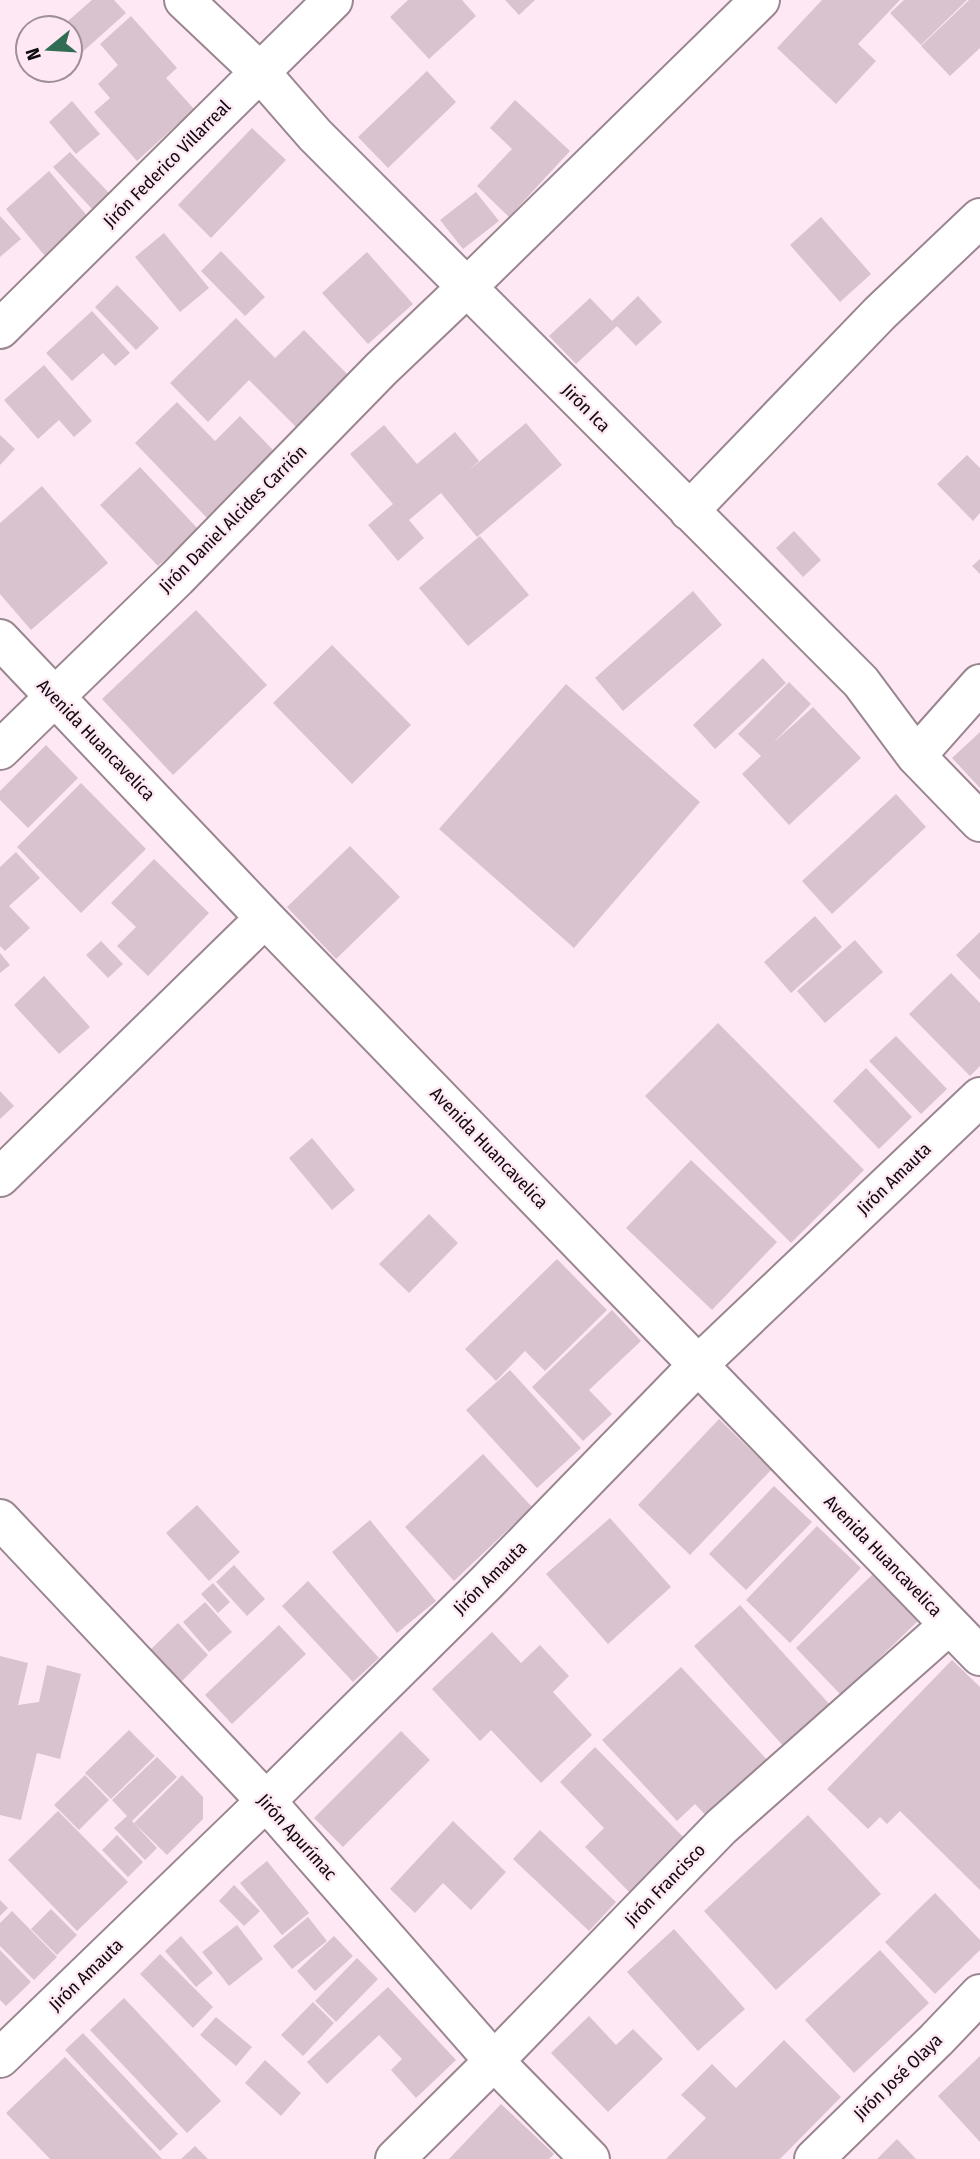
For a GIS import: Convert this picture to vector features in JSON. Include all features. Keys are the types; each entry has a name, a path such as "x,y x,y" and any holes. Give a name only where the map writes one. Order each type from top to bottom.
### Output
{"street":[{"name":"Jirón Ica","path":"184,0 260,72 315,135 861,682 916,756 980,822"},
{"name":"Jirón Federico Villarreal","path":"0,329 333,0"},
{"name":"Jirón Daniel Alcides Carrión","path":"0,750 177,578 381,369 760,0"},
{"path":"689,511 880,313 980,218"},
{"name":"Avenida Huancavelica","path":"0,639 265,918 980,1656"},
{"path":"916,756 980,684"},
{"path":"0,1177 265,918"},
{"name":"Jirón Amauta","path":"0,2058 266,1801 486,1583 699,1364 980,1097"},
{"name":"Jirón Apurímac","path":"0,1519 266,1801 494,2061 590,2159"},
{"name":"Jirón Francisco","path":"395,2159 721,1827 949,1625"},
{"name":"Jirón José Olaya","path":"814,2159 980,1994"}],"building":[{"path":"92,0 114,0 126,13 84,51 84,14 76,14"},
{"path":"408,0 462,0 476,16 429,59 390,17"},
{"path":"505,0 535,0 519,15"},
{"path":"822,0 900,0 858,44 876,61 836,104 777,48"},
{"path":"904,0 967,0 921,45 890,13"},
{"path":"969,0 980,0 980,48 950,76 921,46"},
{"path":"131,16 177,68 166,78 194,109 137,161 94,112 110,98 98,84 118,65 100,44"},
{"path":"427,71 456,102 388,168 358,137"},
{"path":"515,100 570,151 509,217 477,186 512,149 490,128"},
{"path":"72,101 100,134 76,154 49,122"},
{"path":"252,128 286,160 211,238 178,205"},
{"path":"70,152 109,193 92,209 53,167"},
{"path":"49,171 89,218 45,256 6,209"},
{"path":"476,192 499,221 463,249 440,220"},
{"path":"0,216 21,239 0,257"},
{"path":"821,217 871,274 840,302 790,245"},
{"path":"164,233 209,288 180,312 135,257"},
{"path":"221,251 265,297 245,316 201,271"},
{"path":"367,252 413,304 368,344 322,293"},
{"path":"117,285 159,328 136,350 95,307"},
{"path":"638,296 662,322 636,346 617,326 576,364 549,336 590,298 612,321"},
{"path":"92,311 130,353 115,366 103,353 72,381 46,353"},
{"path":"236,318 275,358 304,330 348,375 296,427 249,380 208,422 170,383"},
{"path":"44,365 92,421 74,437 59,420 38,439 4,400"},
{"path":"177,402 215,441 240,416 275,452 207,518 135,443"},
{"path":"526,423 562,465 477,537 441,493 409,520 424,538 398,561 368,525 393,504 350,454 384,425 417,464 455,432 479,461 468,471"},
{"path":"0,435 15,449 0,465"},
{"path":"967,455 980,468 980,513 973,521 937,484"},
{"path":"140,467 198,529 158,566 100,505"},
{"path":"42,486 108,563 31,630 0,594 0,523"},
{"path":"794,531 821,560 803,577 776,548"},
{"path":"480,536 529,595 468,646 419,588"},
{"path":"980,559 980,574 972,566"},
{"path":"693,591 722,625 623,711 595,678"},
{"path":"196,610 267,685 173,775 102,699"},
{"path":"332,645 411,725 352,784 273,703"},
{"path":"763,658 786,683 715,749 693,725"},
{"path":"789,682 811,704 773,743 813,707 861,758 789,825 742,774 761,756 738,734"},
{"path":"566,684 700,802 574,948 439,829"},
{"path":"980,732 980,788 952,758"},
{"path":"46,745 78,778 28,828 0,800 0,791"},
{"path":"81,783 146,849 81,913 17,847"},
{"path":"896,794 926,827 832,914 802,881"},
{"path":"350,846 400,897 336,959 287,907"},
{"path":"16,852 40,878 9,906 30,928 5,951 0,946 0,867"},
{"path":"154,859 209,913 148,976 117,946 136,927 111,903"},
{"path":"815,916 842,947 791,993 764,962"},
{"path":"980,932 980,980 956,955"},
{"path":"855,940 883,972 825,1023 797,991"},
{"path":"101,941 123,964 108,978 86,955"},
{"path":"0,953 10,965 0,973"},
{"path":"951,973 980,1003 980,1066 970,1076 909,1014"},
{"path":"44,976 90,1027 59,1054 14,1005"},
{"path":"718,1023 864,1170 791,1243 645,1096"},
{"path":"896,1036 947,1089 921,1114 869,1061"},
{"path":"866,1068 912,1117 879,1149 833,1101"},
{"path":"0,1091 14,1106 0,1119"},
{"path":"312,1138 355,1190 332,1210 289,1158"},
{"path":"691,1160 777,1242 712,1310 626,1228"},
{"path":"429,1214 458,1243 409,1293 379,1264"},
{"path":"557,1259 607,1310 545,1371 525,1351 496,1381 465,1349"},
{"path":"612,1310 641,1341 589,1390 612,1414 583,1441 532,1387"},
{"path":"510,1370 581,1448 537,1488 466,1410"},
{"path":"719,1419 771,1470 690,1555 638,1505"},
{"path":"483,1454 532,1507 454,1581 405,1527"},
{"path":"774,1486 812,1522 746,1590 709,1554"},
{"path":"197,1505 240,1552 209,1581 166,1533"},
{"path":"610,1518 671,1587 608,1644 546,1574"},
{"path":"370,1520 436,1601 397,1633 332,1552"},
{"path":"817,1526 861,1568 790,1643 746,1600"},
{"path":"234,1565 265,1599 247,1616 216,1582"},
{"path":"874,1573 919,1620 841,1695 796,1648"},
{"path":"308,1581 379,1658 353,1682 282,1606"},
{"path":"213,1583 230,1602 218,1613 201,1594"},
{"path":"205,1602 232,1632 209,1652 183,1622"},
{"path":"740,1605 831,1706 785,1748 694,1646"},
{"path":"178,1623 208,1655 180,1683 149,1651"},
{"path":"279,1625 306,1654 232,1724 205,1695"},
{"path":"492,1632 521,1663 540,1645 569,1676 553,1692 592,1735 541,1783 491,1730 480,1741 432,1689"},
{"path":"0,1656 28,1663 18,1705 39,1702 47,1665 81,1674 60,1759 37,1753 21,1820 0,1815"},
{"path":"952,1660 980,1687 980,1890 900,1811 887,1824 880,1817 868,1829 827,1789"},
{"path":"681,1667 769,1762 709,1819 695,1804 677,1821 602,1740"},
{"path":"129,1730 155,1756 111,1799 85,1773"},
{"path":"401,1731 430,1760 343,1847 314,1818"},
{"path":"595,1747 688,1842 633,1896 585,1847 604,1828 560,1782"},
{"path":"157,1757 177,1777 131,1820 157,1848 145,1860 114,1828 127,1816 112,1800"},
{"path":"85,1775 109,1800 79,1830 54,1805"},
{"path":"182,1775 203,1797 203,1819 167,1855 134,1823"},
{"path":"58,1811 128,1882 77,1931 8,1860"},
{"path":"808,1815 881,1894 776,1990 704,1911"},
{"path":"453,1821 506,1872 471,1910 443,1883 415,1913 390,1889"},
{"path":"540,1830 616,1902 589,1931 513,1859"},
{"path":"117,1835 143,1862 128,1877 102,1850"},
{"path":"267,1861 309,1913 282,1935 240,1883"},
{"path":"234,1885 260,1911 244,1926 219,1901"},
{"path":"935,1893 980,1940 980,1950 935,1994 885,1942"},
{"path":"0,1900 8,1908 0,1916"},
{"path":"51,1909 77,1935 57,1955 31,1929"},
{"path":"12,1911 57,1957 34,1980 0,1946 0,1923"},
{"path":"308,1917 327,1941 292,1969 273,1946"},
{"path":"237,1925 263,1959 229,1986 202,1952"},
{"path":"674,1929 745,2009 698,2051 627,1972"},
{"path":"181,1936 213,1973 196,1987 165,1951"},
{"path":"334,1936 353,1956 315,1991 297,1971"},
{"path":"0,1950 31,1982 6,2006 0,2000"},
{"path":"880,1950 929,2003 854,2073 805,2020"},
{"path":"160,1954 213,2007 193,2028 140,1974"},
{"path":"357,1958 378,1979 336,2022 315,2001"},
{"path":"388,1987 456,2060 416,2098 391,2070 402,2059 379,2035 327,2084 307,2062"},
{"path":"124,1998 221,2101 187,2133 90,2030"},
{"path":"313,2002 334,2023 303,2056 281,2035"},
{"path":"589,2016 616,2045 633,2029 663,2059 608,2112 551,2053"},
{"path":"216,2017 252,2047 236,2066 200,2035"},
{"path":"83,2033 178,2134 160,2151 65,2050"},
{"path":"784,2040 841,2097 780,2159 666,2159 706,2118 681,2095 712,2064 736,2088"},
{"path":"980,2056 980,2142 938,2096"},
{"path":"65,2057 162,2159 50,2159 6,2113"},
{"path":"265,2060 301,2093 281,2116 245,2083"},
{"path":"501,2104 554,2154 549,2159 449,2159"},
{"path":"897,2139 916,2159 877,2159"},
{"path":"195,2146 208,2159 181,2159"}]}
